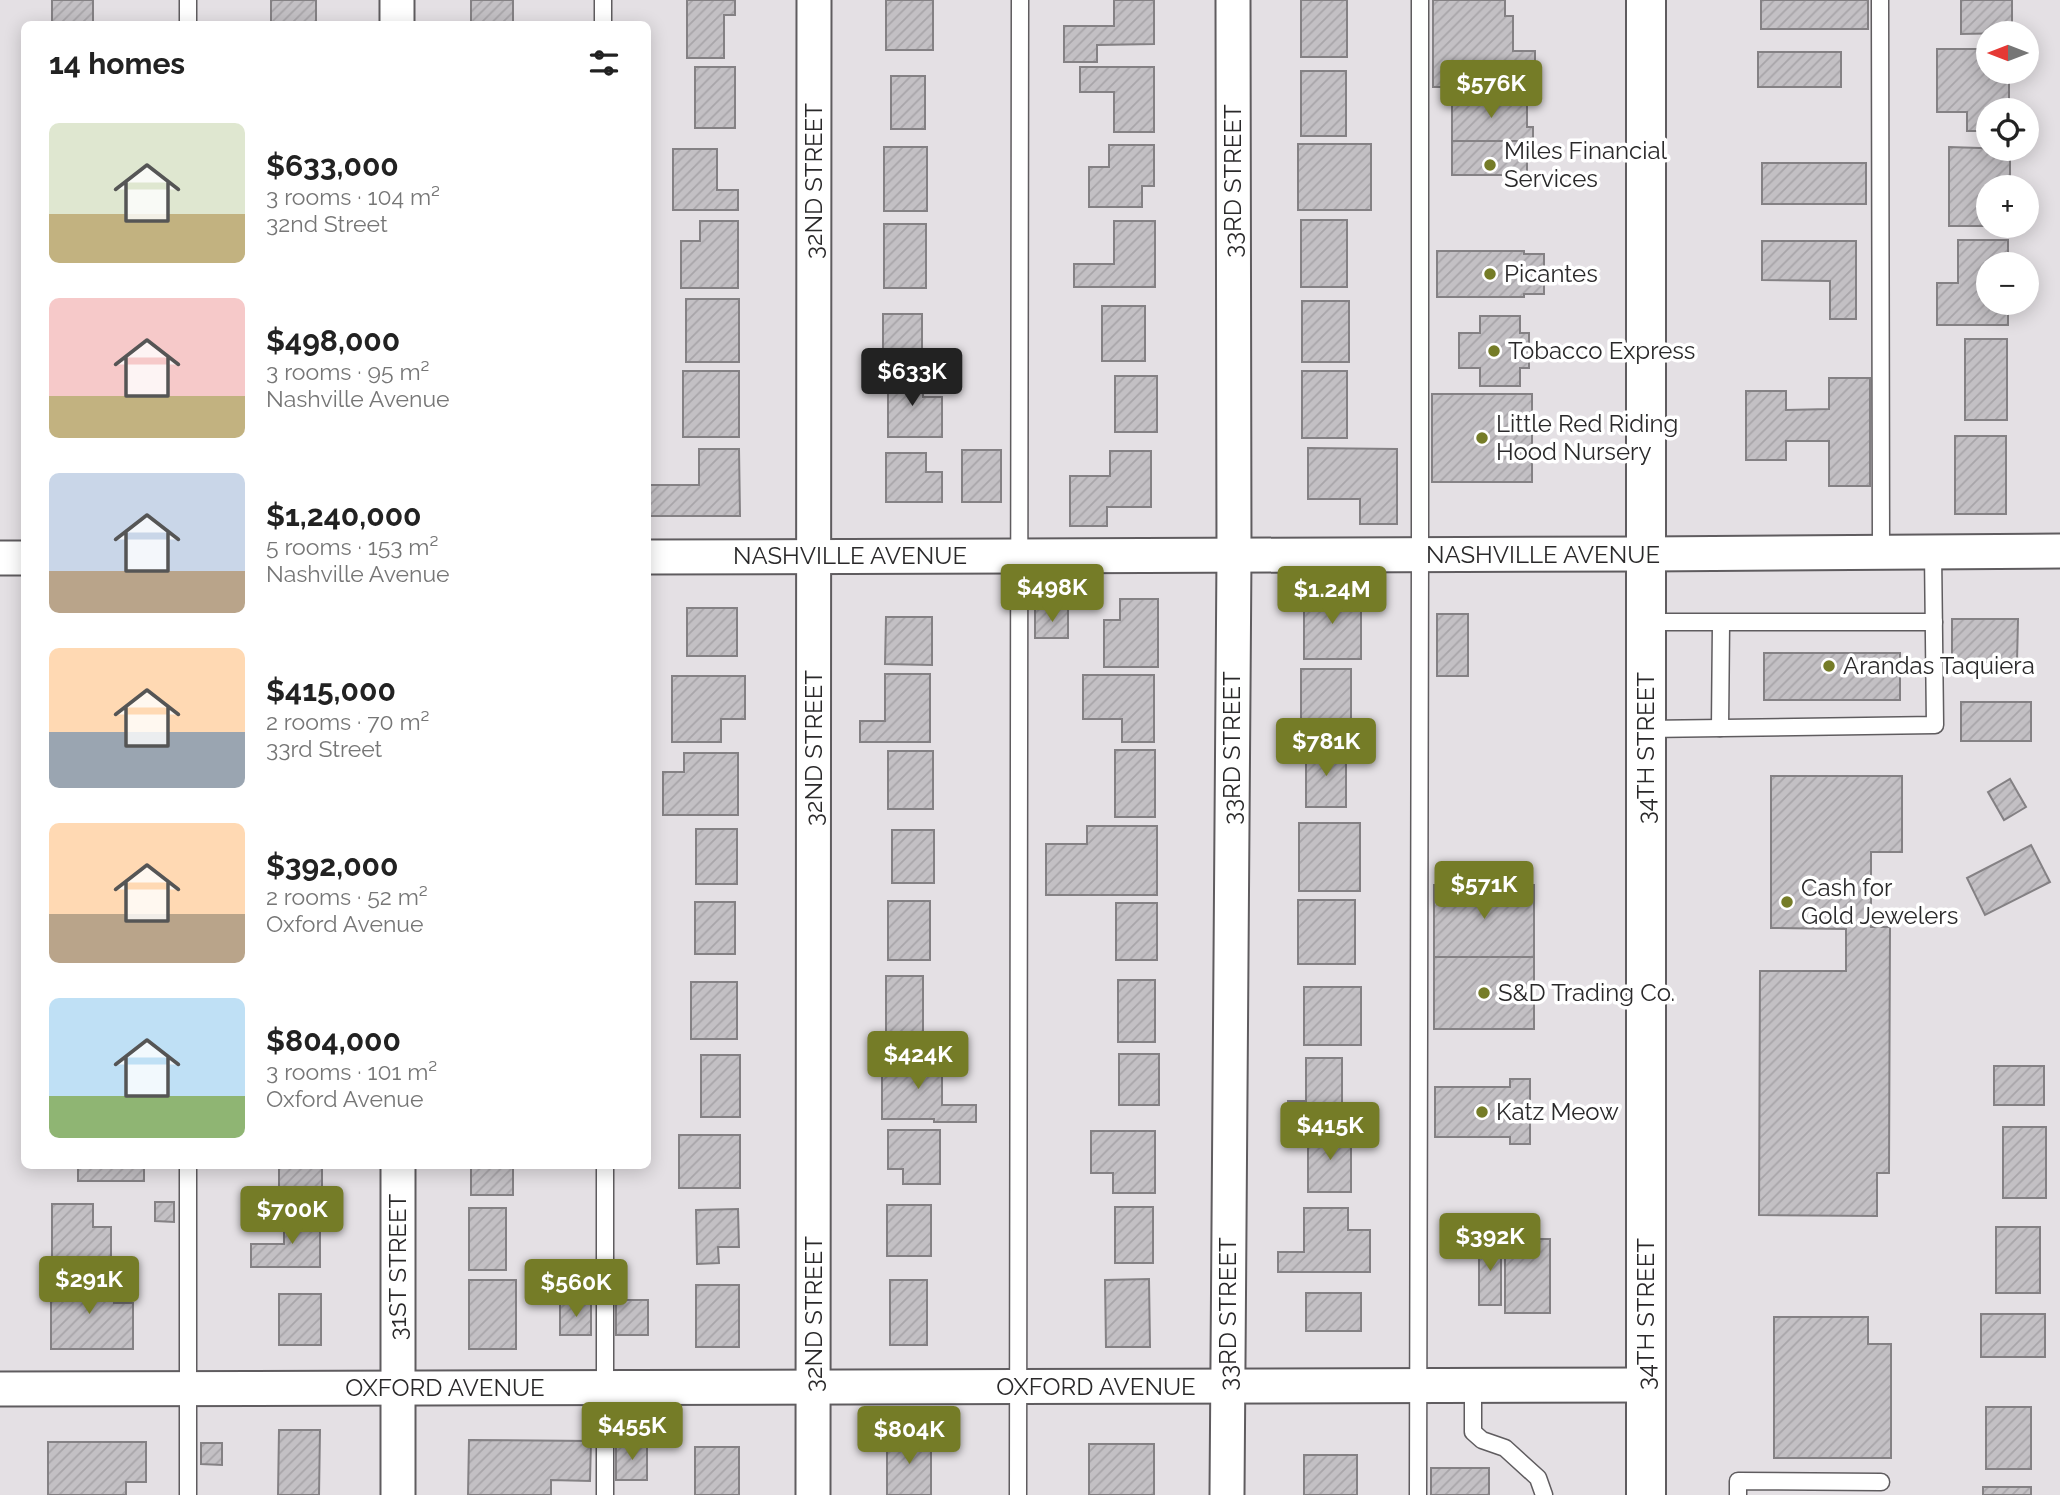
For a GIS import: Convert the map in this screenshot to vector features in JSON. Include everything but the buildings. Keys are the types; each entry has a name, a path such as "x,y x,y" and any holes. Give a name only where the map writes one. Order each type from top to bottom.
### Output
{"main road":[{"name":"34TH STREET","path":"1646,0 1646,1495"}],"street":[{"path":"397,0 397,21"},
{"name":"32ND STREET","path":"813,1495 814,0"},
{"name":"33RD STREET","path":"1227,1495 1234,555 1233,0"},
{"name":"NASHVILLE AVENUE","path":"651,557 2060,551"},
{"path":"0,558 21,558"},
{"name":"31ST STREET","path":"398,1169 398,1495"},
{"name":"OXFORD AVENUE","path":"0,1389 1646,1385"}],"lane":[{"path":"188,0 188,21"},
{"path":"603,0 603,21"},
{"path":"1018,1495 1020,0"},
{"path":"1418,1495 1420,0"},
{"path":"1880,0 1881,552"},
{"path":"1646,729 1934,725 1933,552"},
{"path":"1646,622 1934,622"},
{"path":"1720,728 1721,624"},
{"path":"188,1169 188,1495"},
{"path":"605,1169 605,1495"},
{"path":"1473,1386 1473,1432 1482,1440 1504,1448 1538,1478 1544,1495"},
{"path":"1738,1495 1738,1481 1881,1482"}],"place":[{"name":"Miles Financial Services","path":"1490,165"},
{"name":"Picantes","path":"1490,274"},
{"name":"Tobacco Express","path":"1494,351"},
{"name":"Little Red Riding Hood Nursery","path":"1482,438"},
{"name":"Arandas Taquiera","path":"1829,666"},
{"name":"Cash for Gold Jewelers","path":"1787,902"},
{"name":"S&D Trading Co.","path":"1484,993"},
{"name":"Katz Meow","path":"1482,1112"}]}
